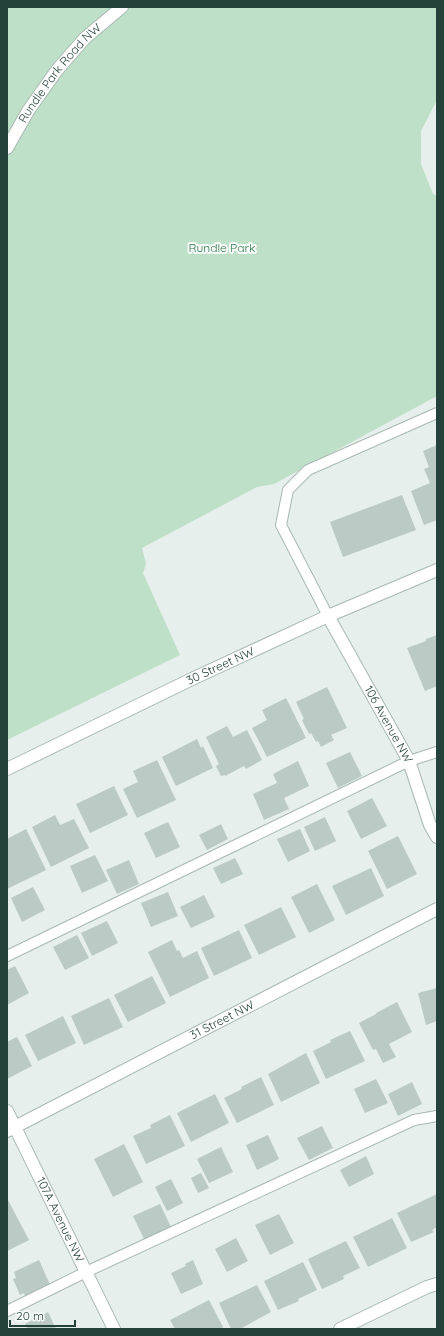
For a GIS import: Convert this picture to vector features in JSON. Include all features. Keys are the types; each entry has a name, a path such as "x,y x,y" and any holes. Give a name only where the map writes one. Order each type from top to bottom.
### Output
{"street":[{"name":"Rundle Park Road NW","path":"7,148 28,111 57,70 86,38 122,7"},
{"name":"30 Street NW","path":"7,769 194,678 328,616 437,570"},
{"name":"106 Avenue NW","path":"328,616 409,761 430,825 437,837"},
{"name":"31 Street NW","path":"11,1129 437,908"},
{"name":"107A Avenue NW","path":"7,1111 11,1129 86,1272 114,1329"},
{"path":"340,1329 427,1287 437,1284"}],"lane":[{"path":"328,616 282,525 288,490 308,470 437,413"},
{"path":"7,956 409,761 437,752"},
{"path":"7,1311 86,1272 414,1120 437,1116"}],"green space":[{"name":"Rundle Park","path":"7,7 437,7 437,100 421,131 421,164 433,194 437,196 437,396 274,484 257,487 142,548 146,564 143,573 180,655 7,740"}],"building":[{"path":"437,445 437,520 424,525 411,491 430,483 424,469 429,467 423,451"},
{"path":"402,495 416,530 343,557 330,522"},
{"path":"437,635 437,686 425,691 407,648"},
{"path":"327,687 347,728 331,735 334,740 321,747 311,733 309,734 302,720 304,719 296,702"},
{"path":"286,698 306,738 267,757 252,728 267,720 262,710"},
{"path":"227,726 233,737 247,730 262,760 246,769 244,766 225,776 221,776 216,766 219,764 206,737"},
{"path":"197,739 201,748 203,746 213,768 176,786 162,757"},
{"path":"350,752 362,776 338,788 326,763"},
{"path":"157,760 176,800 137,818 123,789 138,782 133,771"},
{"path":"298,761 309,786 284,798 289,809 264,820 253,794 277,783 273,774"},
{"path":"114,786 128,815 90,833 76,804"},
{"path":"372,798 387,826 361,839 347,811"},
{"path":"55,815 60,825 74,819 89,848 51,867 32,827"},
{"path":"325,817 336,841 315,851 304,827"},
{"path":"168,822 180,847 156,858 144,833"},
{"path":"221,824 228,839 207,850 199,835"},
{"path":"26,829 46,870 7,889 7,839"},
{"path":"300,829 310,851 288,862 277,839"},
{"path":"398,836 417,874 387,889 368,851"},
{"path":"95,855 108,881 82,893 70,866"},
{"path":"235,858 243,874 221,884 213,868"},
{"path":"129,860 139,884 117,894 106,870"},
{"path":"371,868 384,896 346,915 332,886"},
{"path":"317,884 335,920 309,933 291,897"},
{"path":"33,887 45,910 22,922 11,898"},
{"path":"168,892 178,916 151,927 141,903"},
{"path":"204,895 215,917 191,928 180,907"},
{"path":"281,907 296,937 259,955 244,925"},
{"path":"107,921 118,943 92,956 81,933"},
{"path":"239,930 252,958 214,976 201,948"},
{"path":"77,935 89,958 65,970 53,947"},
{"path":"172,940 177,951 179,950 183,958 197,951 209,978 170,997 148,952"},
{"path":"15,966 29,993 7,1005 7,970"},
{"path":"152,976 166,1003 128,1022 114,995"},
{"path":"437,988 437,1021 426,1025 418,993"},
{"path":"109,998 123,1027 84,1045 71,1016"},
{"path":"397,1002 412,1032 389,1044 396,1057 383,1063 376,1049 373,1050 359,1023"},
{"path":"63,1016 76,1043 38,1061 25,1035"},
{"path":"350,1031 365,1061 326,1079 313,1051 331,1042 330,1040"},
{"path":"17,1037 32,1066 7,1079 7,1042"},
{"path":"306,1053 320,1083 281,1102 268,1074"},
{"path":"261,1077 274,1105 237,1123 224,1098"},
{"path":"376,1079 388,1103 365,1113 354,1089"},
{"path":"412,1082 422,1104 398,1116 388,1094"},
{"path":"215,1094 229,1123 191,1142 177,1113"},
{"path":"170,1115 185,1146 146,1164 133,1136 151,1128 150,1125"},
{"path":"322,1126 333,1148 309,1160 297,1138"},
{"path":"268,1135 279,1159 257,1170 246,1145"},
{"path":"124,1144 143,1182 113,1197 94,1159"},
{"path":"221,1147 233,1172 209,1183 197,1159"},
{"path":"366,1156 374,1174 349,1187 340,1170"},
{"path":"201,1173 209,1188 198,1193 191,1178"},
{"path":"171,1179 183,1203 167,1211 155,1187"},
{"path":"437,1194 437,1227 432,1230 434,1232 411,1242 397,1213"},
{"path":"8,1200 29,1240 7,1251 7,1201"},
{"path":"160,1204 172,1229 145,1241 133,1216"},
{"path":"279,1214 294,1243 270,1255 255,1225"},
{"path":"392,1218 407,1248 368,1267 353,1237"},
{"path":"236,1238 248,1261 227,1272 215,1249"},
{"path":"346,1241 360,1268 343,1276 344,1279 322,1289 308,1259"},
{"path":"39,1260 51,1287 26,1298 24,1293 20,1295 13,1279 16,1278 14,1272"},
{"path":"193,1260 203,1284 181,1294 171,1273 186,1266 185,1264"},
{"path":"303,1262 317,1290 298,1299 299,1301 278,1310 264,1281"},
{"path":"257,1285 271,1312 240,1329 231,1329 219,1303"},
{"path":"209,1300 223,1327 220,1329 175,1329 170,1320"},
{"path":"48,1312 56,1329 27,1329 25,1324"}]}
